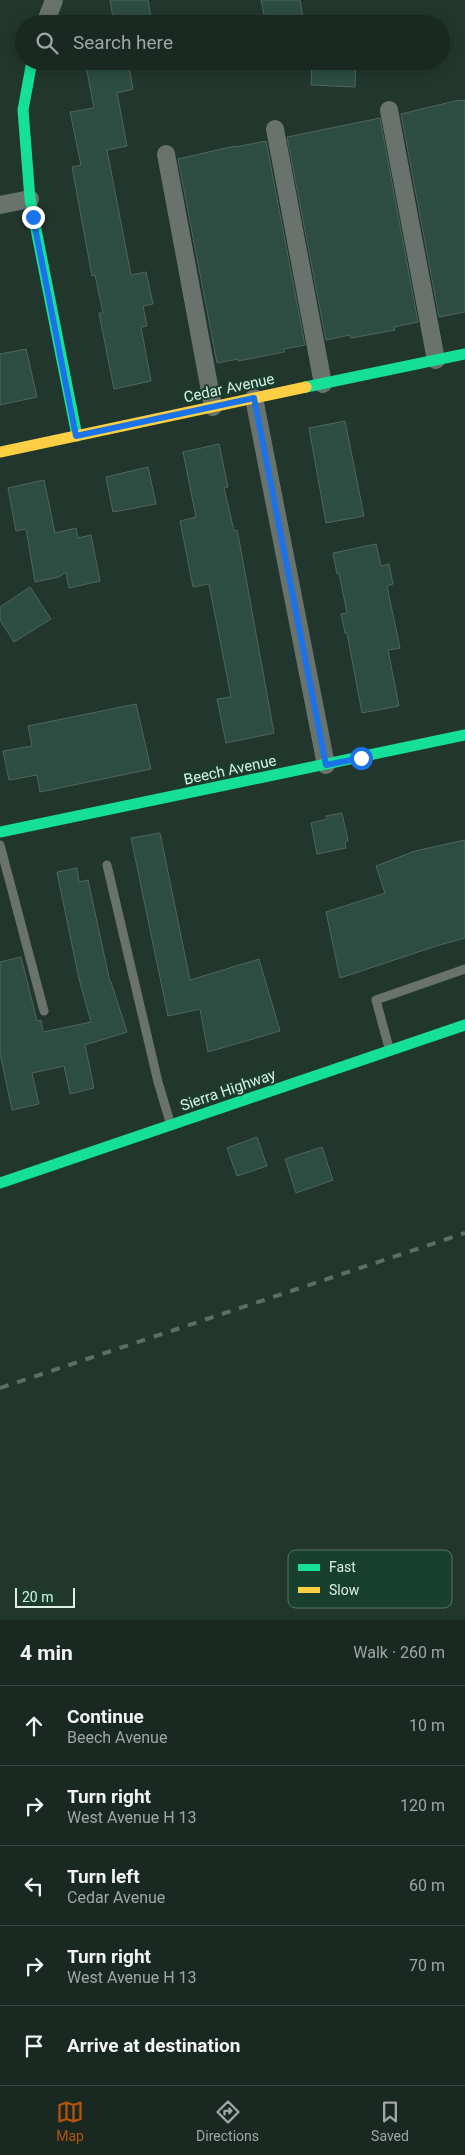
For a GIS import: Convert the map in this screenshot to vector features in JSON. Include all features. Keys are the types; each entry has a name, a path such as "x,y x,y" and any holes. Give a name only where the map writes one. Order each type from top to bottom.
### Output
{"street":[{"path":"48,15 54,0"},
{"path":"30,70 23,110 30,199 76,436"},
{"path":"389,110 436,360"},
{"path":"275,129 323,384"},
{"path":"166,154 213,407"},
{"path":"0,205 30,199"},
{"name":"Cedar Avenue","path":"0,452 465,354"},
{"path":"254,398 326,765"},
{"name":"Beech Avenue","path":"0,832 465,735"},
{"name":"Sierra Highway","path":"0,1183 465,1025"}],"lane":[{"path":"0,845 44,1011"},
{"path":"107,865 158,1082 171,1125"},
{"path":"390,1051 376,1000 465,969"}],"building":[{"path":"110,0 148,0 150,15 112,15"},
{"path":"261,0 300,0 302,15 264,15"},
{"path":"87,70 130,70 133,89 117,93 127,146 107,150 131,275 146,272 153,304 143,306 147,326 141,327 151,381 114,389 99,313 103,313 95,275 92,276 72,167 81,165 70,112 94,108"},
{"path":"312,70 356,70 355,87 311,85"},
{"path":"465,100 465,312 439,317 401,114"},
{"path":"380,118 418,322 394,327 395,330 351,338 350,335 326,340 287,137"},
{"path":"266,141 305,345 284,349 284,352 217,363 178,159"},
{"path":"26,349 37,397 0,405 0,354"},
{"path":"345,421 364,516 326,523 309,428"},
{"path":"219,444 228,487 224,488 234,531 237,530 274,733 226,743 217,699 231,697 209,584 193,587 180,521 196,517 183,452"},
{"path":"148,467 156,504 113,512 106,477"},
{"path":"44,480 55,533 76,528 78,538 91,535 100,581 69,588 66,572 59,577 35,582 26,529 16,531 8,488"},
{"path":"376,544 381,566 389,564 393,584 387,586 400,648 388,650 399,706 362,713 347,633 345,633 341,614 347,613 333,553"},
{"path":"30,587 51,619 14,642 0,620 0,607"},
{"path":"136,704 151,769 40,792 37,775 9,780 3,751 32,746 28,726"},
{"path":"342,813 348,841 345,842 346,848 317,854 311,823 327,819 326,816"},
{"path":"160,833 190,980 259,959 280,1031 208,1052 200,1009 168,1016 131,838"},
{"path":"465,840 465,938 340,978 326,912 385,893 376,866 415,851"},
{"path":"77,868 79,882 88,880 110,982 127,1032 85,1045 94,1088 70,1094 64,1066 32,1073 39,1104 12,1110 0,1053 0,962 21,957 37,1021 41,1020 43,1032 91,1022 79,979 57,872"},
{"path":"257,1137 267,1166 237,1176 227,1148"},
{"path":"322,1147 333,1180 296,1193 285,1159"}],"railway":[{"path":"0,1388 465,1233"}],"traffic: fast":[{"path":"30,70 23,110 30,199 77,436"},
{"path":"306,387 465,354"},
{"path":"0,832 465,735"},
{"path":"0,1183 465,1025"}],"traffic: slow":[{"path":"0,452 306,387"}],"route":[{"path":"33,217 76,436 254,398 326,765 361,758"}]}
